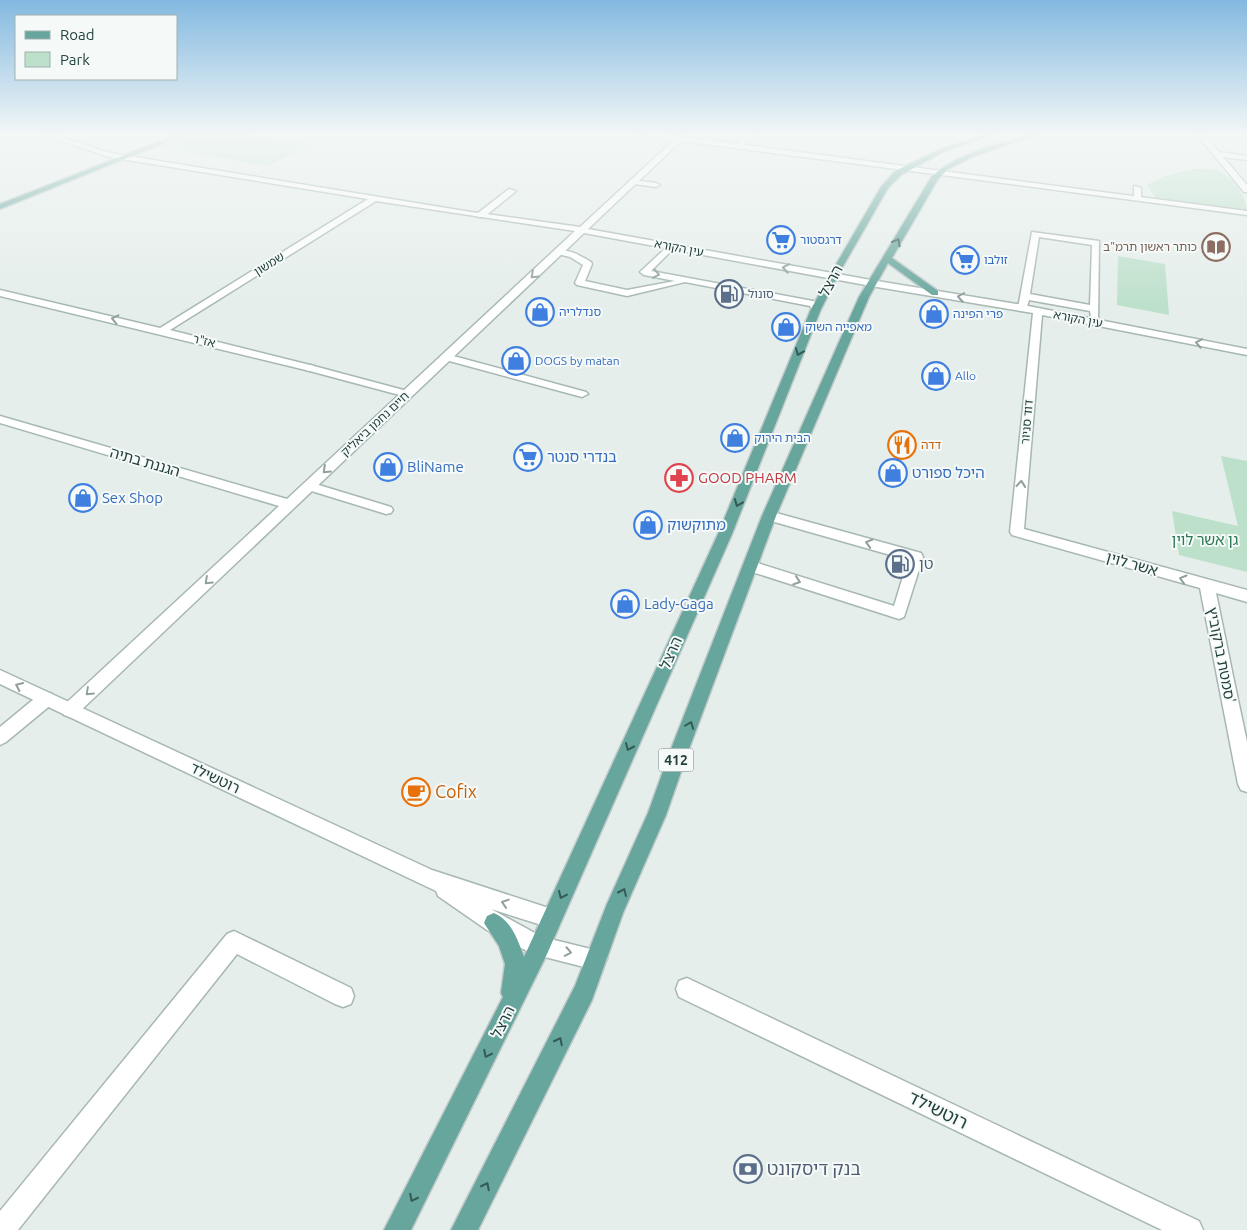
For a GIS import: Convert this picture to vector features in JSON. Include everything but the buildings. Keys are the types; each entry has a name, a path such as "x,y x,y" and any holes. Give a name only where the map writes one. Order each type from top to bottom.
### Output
{"main road":[{"path":"0,207 41,190"},
{"name":"הרצל","path":"397,1230 540,947 551,918 725,534 816,309 884,190"},
{"name":"412","path":"464,1230 584,992 614,911 657,815 680,749 769,516 871,283 888,259 928,190"},
{"path":"888,259 935,292"},
{"path":"494,923 507,940 516,964 510,1007"}],"street":[{"name":"עין הקורא","path":"329,190 583,230 871,283 935,292 1023,308 1247,352"},
{"name":"חיים נחמן ביאליק","path":"70,710 625,190"},
{"path":"1081,190 1247,213"},
{"path":"1137,190 1138,198"},
{"path":"482,215 512,191"},
{"name":"שמשון","path":"162,330 375,198"},
{"path":"1023,308 1035,234 1096,243 1095,322"},
{"path":"670,247 644,272 813,304 816,309"},
{"path":"558,253 572,255 588,264 580,283 628,293 690,281"},
{"name":"אז\"ר","path":"0,293 162,330 407,394"},
{"path":"1025,296 1094,309"},
{"name":"דוד סניור","path":"1017,532 1038,311"},
{"path":"446,357 582,394"},
{"name":"הגננת בתיה","path":"0,419 289,504"},
{"path":"309,486 386,510"},
{"path":"751,566 899,613 916,557 769,516"},
{"name":"אשר לוין","path":"1017,532 1247,596"},
{"name":"סמטת ברקוביץ'","path":"1207,585 1247,784"},
{"name":"רוטשילד","path":"0,677 430,879 551,918"},
{"path":"0,737 46,699"},
{"name":"רוטשילד","path":"430,879 494,923 540,947 596,959"},
{"path":"1,1230 234,941 343,996"},
{"name":"רוטשילד","path":"686,990 1190,1230"}],"green space":[{"path":"1151,190 1239,190 1247,211 1156,198"},
{"path":"1118,256 1165,264 1169,315 1117,305"},
{"name":"גן אשר לוין","path":"1221,456 1247,461 1247,572 1179,555 1172,511 1238,526"}],"place":[{"name":"דרגסטור","path":"781,240"},
{"name":"כותר ראשון תרמ\"ב","path":"1216,247"},
{"name":"זולבו","path":"965,260"},
{"name":"סונול","path":"729,294"},
{"name":"סנדלריה","path":"540,312"},
{"name":"פרי הפינה","path":"934,314"},
{"name":"מאפייה השוק","path":"786,327"},
{"name":"DOGS by matan","path":"516,361"},
{"name":"Allo","path":"936,376"},
{"name":"הבית הירוק","path":"735,438"},
{"name":"דדה","path":"902,445"},
{"name":"בנדרי סנטר","path":"528,457"},
{"name":"BliName","path":"388,467"},
{"name":"היכל ספורט","path":"893,473"},
{"name":"GOOD PHARM","path":"679,478"},
{"name":"Sex Shop","path":"83,498"},
{"name":"מתוקשוק","path":"648,525"},
{"name":"טן","path":"900,564"},
{"name":"Lady-Gaga","path":"625,604"},
{"name":"Cofix","path":"416,792"},
{"name":"בנק דיסקונט","path":"748,1169"}]}
